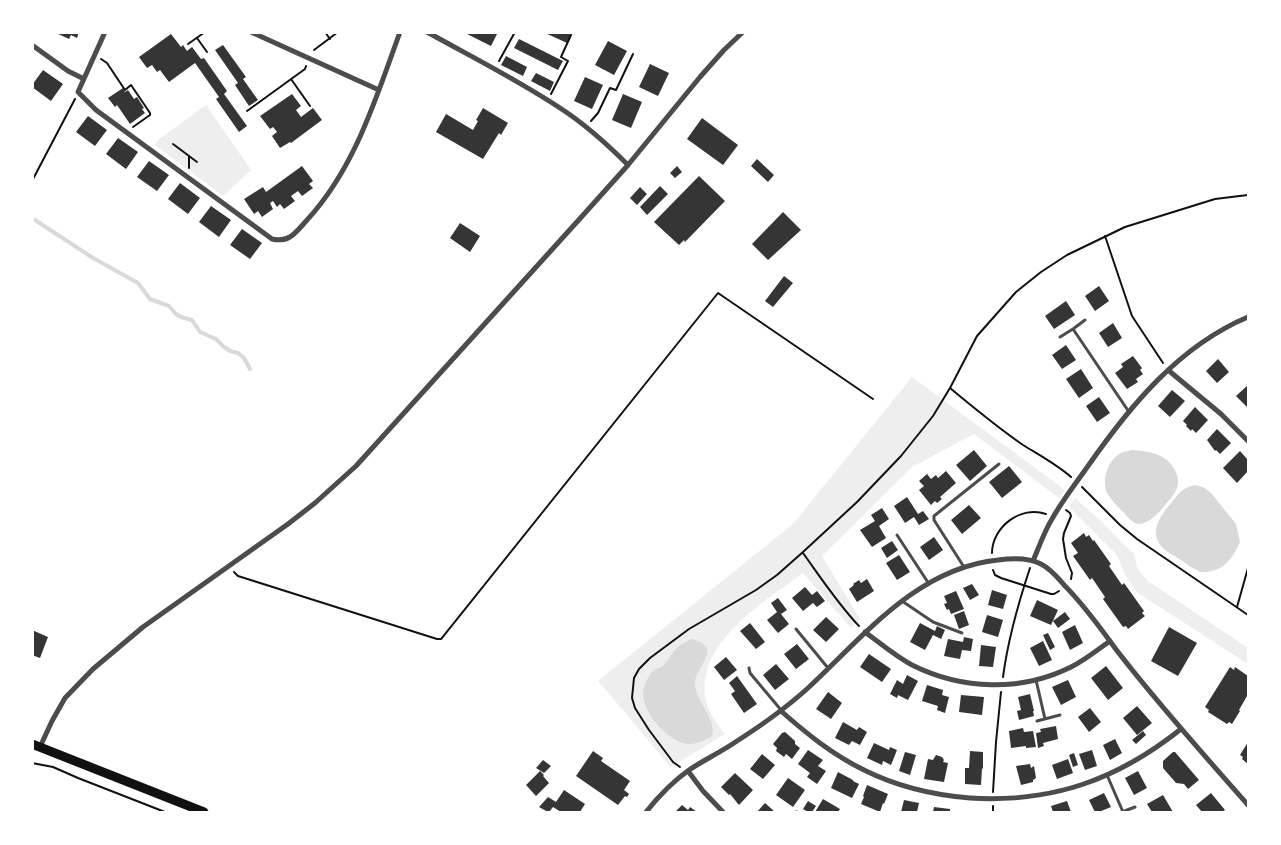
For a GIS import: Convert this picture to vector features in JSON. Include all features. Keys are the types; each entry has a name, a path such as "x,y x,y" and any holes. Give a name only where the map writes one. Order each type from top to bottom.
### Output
{"main road":[{"path":"36,746 204,812"}],"street":[{"path":"105,32 78,92 96,110 272,239 279,241 294,234 310,217 334,185 361,135 400,32"},
{"path":"251,32 379,90"},
{"path":"427,32 548,100 586,127 628,165"},
{"path":"36,746 65,698 93,669 143,627 315,503 352,470 628,165 724,50 743,32"},
{"path":"32,45 68,71 84,79"},
{"path":"1033,561 1048,525 1108,438 1141,398 1182,358 1222,330 1248,318"},
{"path":"1168,370 1220,414 1248,441"},
{"path":"646,812 668,788 688,771 738,741 782,711 865,632 902,601 928,584 964,566 1015,558 1033,561 1058,577 1085,608 1180,729 1248,805"},
{"path":"865,632 891,652 931,674 952,680 988,685 1036,680 1060,672 1110,641"},
{"path":"782,711 821,745 865,771 903,786 926,792 992,799 1022,798 1050,794 1077,787 1107,775 1149,753 1180,729"},
{"path":"688,771 703,791 724,812"}],"lane":[{"path":"1060,337 1085,320"},
{"path":"1073,329 1129,412"},
{"path":"964,566 934,520 934,516 999,464"},
{"path":"897,535 928,584"},
{"path":"902,601 933,622 962,633"},
{"path":"796,629 828,668"},
{"path":"749,668 750,674 782,711"},
{"path":"1036,680 1045,719"},
{"path":"1037,721 1060,715"},
{"path":"1107,775 1122,812 1135,807"}],"path":[{"path":"188,44 205,32"},
{"path":"325,32 330,39"},
{"path":"247,111 305,69 313,51 338,32"},
{"path":"494,69 515,32"},
{"path":"548,100 568,61 561,57 571,36"},
{"path":"197,38 207,52"},
{"path":"586,127 598,113 610,88 616,90 633,54"},
{"path":"94,56 107,62 125,90 131,86 150,113 128,133"},
{"path":"291,79 310,106"},
{"path":"32,181 78,92"},
{"path":"173,144 197,162"},
{"path":"688,771 673,762 635,708 632,698 634,678 639,669 674,639 756,590 777,574 857,502 901,456 933,416 978,336 1016,292 1041,272 1068,255 1125,227 1215,199 1248,195"},
{"path":"1105,236 1132,316 1168,370"},
{"path":"230,566 238,576 437,639 440,638 718,293 873,399"},
{"path":"950,388 991,422 1053,463 1077,482 1120,526 1137,539 1248,615"},
{"path":"803,552 841,606 865,632"},
{"path":"1237,607 1248,568"},
{"path":"32,763 53,767 165,812"}],"shaded area":[{"path":"206,105 251,170 223,196 155,145 159,139"},
{"path":"912,377 1065,490 1059,498 974,434 912,467 822,556 860,619 851,628 803,573 752,611 735,626 721,643 711,661 705,680 707,705 725,734 671,767 598,681 793,524"},
{"path":"1132,450 1149,452 1167,460 1174,468 1178,478 1176,490 1164,507 1151,519 1139,524 1131,520 1114,503 1106,491 1105,485 1106,472 1112,461 1122,452"},
{"path":"1195,485 1203,487 1211,493 1236,524 1240,542 1231,559 1217,570 1199,572 1162,547 1156,535 1157,524 1160,518 1176,496 1181,491"},
{"path":"1075,498 1134,553 1137,568 1148,581 1248,648 1248,664 1138,593 1125,575 1117,555 1069,507"},
{"path":"692,639 701,642 707,648 706,657 697,674 695,684 696,691 712,723 713,729 712,736 700,742 687,744 671,736 655,722 649,714 643,696 644,687 654,670 664,665 673,652"}],"building":[{"path":"54,32 79,32 77,38 71,35 69,39"},
{"path":"468,32 498,32 491,46 467,34"},
{"path":"543,32 572,32 567,43"},
{"path":"171,34 181,47 183,45 187,51 192,47 201,59 204,58 227,91 224,94 247,126 239,132 216,99 219,97 195,63 169,82 160,70 157,72 152,65 147,68 139,57"},
{"path":"519,39 563,61 558,70 514,48"},
{"path":"608,41 627,51 614,75 595,65"},
{"path":"223,45 246,77 243,79 258,100 249,106 235,85 238,83 215,50"},
{"path":"506,56 527,67 523,76 501,65"},
{"path":"650,64 669,73 658,96 639,87"},
{"path":"43,70 63,84 51,101 32,87"},
{"path":"536,73 554,82 550,91 531,81"},
{"path":"585,77 603,85 592,109 574,101"},
{"path":"123,88 125,92 128,90 134,99 137,97 145,113 130,124 117,105 115,107 108,98"},
{"path":"292,94 301,106 296,110 301,117 313,108 322,120 291,143 280,148 272,136 277,132 273,127 270,129 260,116"},
{"path":"623,94 642,102 631,128 612,120"},
{"path":"483,108 508,123 501,135 499,133 483,159 436,132 446,114 473,130"},
{"path":"88,116 107,130 95,146 76,132"},
{"path":"702,118 738,145 723,165 687,139"},
{"path":"118,138 138,152 126,169 106,154"},
{"path":"757,159 774,175 768,182 751,166"},
{"path":"149,161 169,175 157,191 137,177"},
{"path":"302,166 313,181 309,184 313,188 302,196 298,191 291,196 295,201 284,209 280,204 277,207 273,201 270,203 273,209 262,217 258,211 254,214 244,199 263,187 266,192"},
{"path":"677,166 682,172 675,178 670,173"},
{"path":"699,176 725,201 685,242 684,240 679,245 654,222"},
{"path":"180,183 200,198 188,214 168,199"},
{"path":"660,186 668,194 647,215 640,207"},
{"path":"640,187 647,194 637,205 630,198"},
{"path":"211,206 231,220 219,237 199,222"},
{"path":"783,212 801,230 768,260 752,244"},
{"path":"460,223 480,236 470,252 450,238"},
{"path":"242,229 262,243 250,259 230,245"},
{"path":"784,276 793,283 773,307 765,301"},
{"path":"1099,286 1109,301 1095,311 1085,296"},
{"path":"1066,301 1075,315 1054,329 1045,316"},
{"path":"1113,323 1122,338 1108,347 1099,333"},
{"path":"1066,345 1076,360 1062,369 1052,355"},
{"path":"1133,356 1142,368 1140,370 1143,374 1136,379 1138,382 1127,389 1115,373 1123,367 1121,364"},
{"path":"1218,359 1229,372 1217,383 1206,371"},
{"path":"1081,369 1093,388 1079,398 1066,379"},
{"path":"1248,385 1248,406 1247,407 1236,396"},
{"path":"1172,390 1185,401 1170,417 1158,406"},
{"path":"1099,397 1110,413 1097,422 1086,406"},
{"path":"1195,407 1208,420 1196,433 1192,429 1191,431 1183,421"},
{"path":"1217,429 1231,443 1220,454 1215,451 1207,440"},
{"path":"974,450 987,466 970,481 956,465"},
{"path":"1240,451 1248,460 1248,471 1237,483 1223,468"},
{"path":"1009,466 1022,482 1002,498 989,482"},
{"path":"946,471 956,483 940,497 942,499 937,503 935,501 931,505 919,490 924,486 919,481 927,474 931,479 936,475 938,478"},
{"path":"907,497 918,514 923,511 929,519 919,525 914,517 905,523 894,506"},
{"path":"969,505 981,518 962,534 951,520"},
{"path":"882,508 889,519 879,526 886,538 872,547 860,530 875,521 871,515"},
{"path":"1084,533 1086,537 1089,535 1094,540 1111,564 1109,566 1122,585 1124,583 1144,611 1142,613 1145,616 1128,629 1126,626 1123,627 1103,599 1105,597 1092,578 1090,580 1073,556 1078,553 1071,543"},
{"path":"934,537 943,550 929,560 920,547"},
{"path":"892,541 898,550 887,558 881,548"},
{"path":"899,555 910,572 897,580 886,563"},
{"path":"867,579 874,591 857,602 849,589 859,580 861,583"},
{"path":"972,584 979,595 970,600 963,588"},
{"path":"805,587 812,595 817,591 825,601 817,607 813,603 803,611 792,598"},
{"path":"992,590 1007,595 1003,609 988,605"},
{"path":"956,591 964,609 951,614 944,604 947,603 944,596"},
{"path":"778,598 787,610 781,614 789,624 778,633 767,620 777,612 771,603"},
{"path":"1037,600 1058,610 1051,625 1030,616"},
{"path":"964,611 969,625 959,629 954,615"},
{"path":"1065,612 1070,619 1058,628 1053,621"},
{"path":"987,615 1003,620 998,637 982,632"},
{"path":"826,617 839,629 826,642 813,630"},
{"path":"750,623 765,642 756,649 740,631"},
{"path":"920,623 935,631 937,626 945,630 941,639 933,635 925,650 910,642"},
{"path":"1075,625 1083,643 1070,650 1062,632"},
{"path":"1169,627 1197,643 1178,676 1151,661"},
{"path":"32,630 48,637 40,658 32,655"},
{"path":"1048,633 1055,647 1050,650 1043,635"},
{"path":"964,637 973,639 971,651 962,650 960,659 944,656 948,639 963,642"},
{"path":"1043,641 1052,660 1039,666 1030,648"},
{"path":"797,644 809,659 796,669 784,654"},
{"path":"981,645 996,647 993,667 979,666"},
{"path":"869,654 891,669 882,682 860,667"},
{"path":"726,657 737,670 724,680 714,667"},
{"path":"776,664 789,679 775,690 763,675"},
{"path":"1106,666 1123,688 1108,700 1091,678"},
{"path":"1230,667 1234,670 1235,667 1248,676 1248,697 1232,724 1229,722 1227,724 1208,712 1209,710 1205,707"},
{"path":"907,675 918,681 908,700 898,695 897,698 890,694 897,680 903,684"},
{"path":"737,676 757,704 744,713 731,694 735,691 729,683"},
{"path":"1068,680 1076,697 1061,705 1052,687"},
{"path":"927,685 943,690 942,695 949,697 945,713 937,710 938,706 922,701"},
{"path":"828,692 842,703 831,719 816,709"},
{"path":"1030,694 1034,716 1019,720 1017,711 1021,710 1018,697"},
{"path":"961,695 984,697 982,715 959,712"},
{"path":"1137,706 1152,723 1137,735 1123,718"},
{"path":"1090,708 1101,722 1089,732 1078,717"},
{"path":"843,722 857,730 859,727 867,732 860,745 852,741 849,745 835,738"},
{"path":"1056,726 1058,739 1043,743 1044,746 1038,748 1036,733 1041,732 1040,729"},
{"path":"1023,728 1024,732 1033,731 1036,747 1011,748 1009,731"},
{"path":"1143,731 1146,735 1136,744 1132,740"},
{"path":"785,732 800,748 792,759 786,754 784,757 776,751 777,748 773,744"},
{"path":"1115,739 1122,753 1110,760 1103,745"},
{"path":"1248,742 1248,764 1240,755"},
{"path":"874,743 889,750 890,747 897,750 891,765 883,761 882,765 867,758"},
{"path":"808,750 823,760 818,766 826,771 817,784 807,777 810,773 798,764"},
{"path":"1092,750 1097,766 1085,770 1079,754"},
{"path":"593,751 603,758 601,761 630,781 624,790 629,794 618,805 576,776"},
{"path":"970,751 983,752 981,785 965,784 965,768 969,768"},
{"path":"905,752 916,755 910,775 899,771"},
{"path":"1173,752 1199,780 1188,789 1184,784 1176,783 1163,768 1163,761"},
{"path":"1074,753 1078,765 1073,767 1069,755"},
{"path":"762,754 775,765 763,779 750,769"},
{"path":"936,755 942,757 943,762 948,763 944,782 924,779 928,759 933,760"},
{"path":"1068,759 1073,773 1057,779 1052,765"},
{"path":"543,760 551,766 544,773 536,768"},
{"path":"1030,764 1031,768 1034,766 1036,778 1033,782 1021,785 1016,766"},
{"path":"540,771 549,783 536,796 526,785"},
{"path":"1138,771 1147,788 1134,795 1125,778"},
{"path":"838,772 859,784 852,798 831,788"},
{"path":"735,773 753,790 739,805 721,787"},
{"path":"788,778 805,790 793,807 776,795"},
{"path":"867,785 888,794 880,812 861,804"},
{"path":"564,790 585,804 580,812 561,812 553,807 548,812 539,807 548,797 556,802"},
{"path":"1104,793 1111,807 1095,812 1089,800"},
{"path":"1211,793 1225,810 1222,812 1202,812 1196,805"},
{"path":"1163,795 1173,812 1152,812 1147,804"},
{"path":"823,799 840,809 838,812 815,812"},
{"path":"904,800 919,803 917,812 901,812"},
{"path":"808,801 816,806 812,812 803,809"},
{"path":"1067,801 1071,812 1053,812 1051,806"},
{"path":"765,803 775,812 757,812"},
{"path":"682,805 688,810 690,807 697,812 675,812"},
{"path":"934,807 950,809 950,812 933,812"}],"waterway":[{"path":"32,218 93,258 138,283 150,299 169,306 176,314 192,320 200,332 216,339 230,351 238,353 244,358 250,369"}]}
